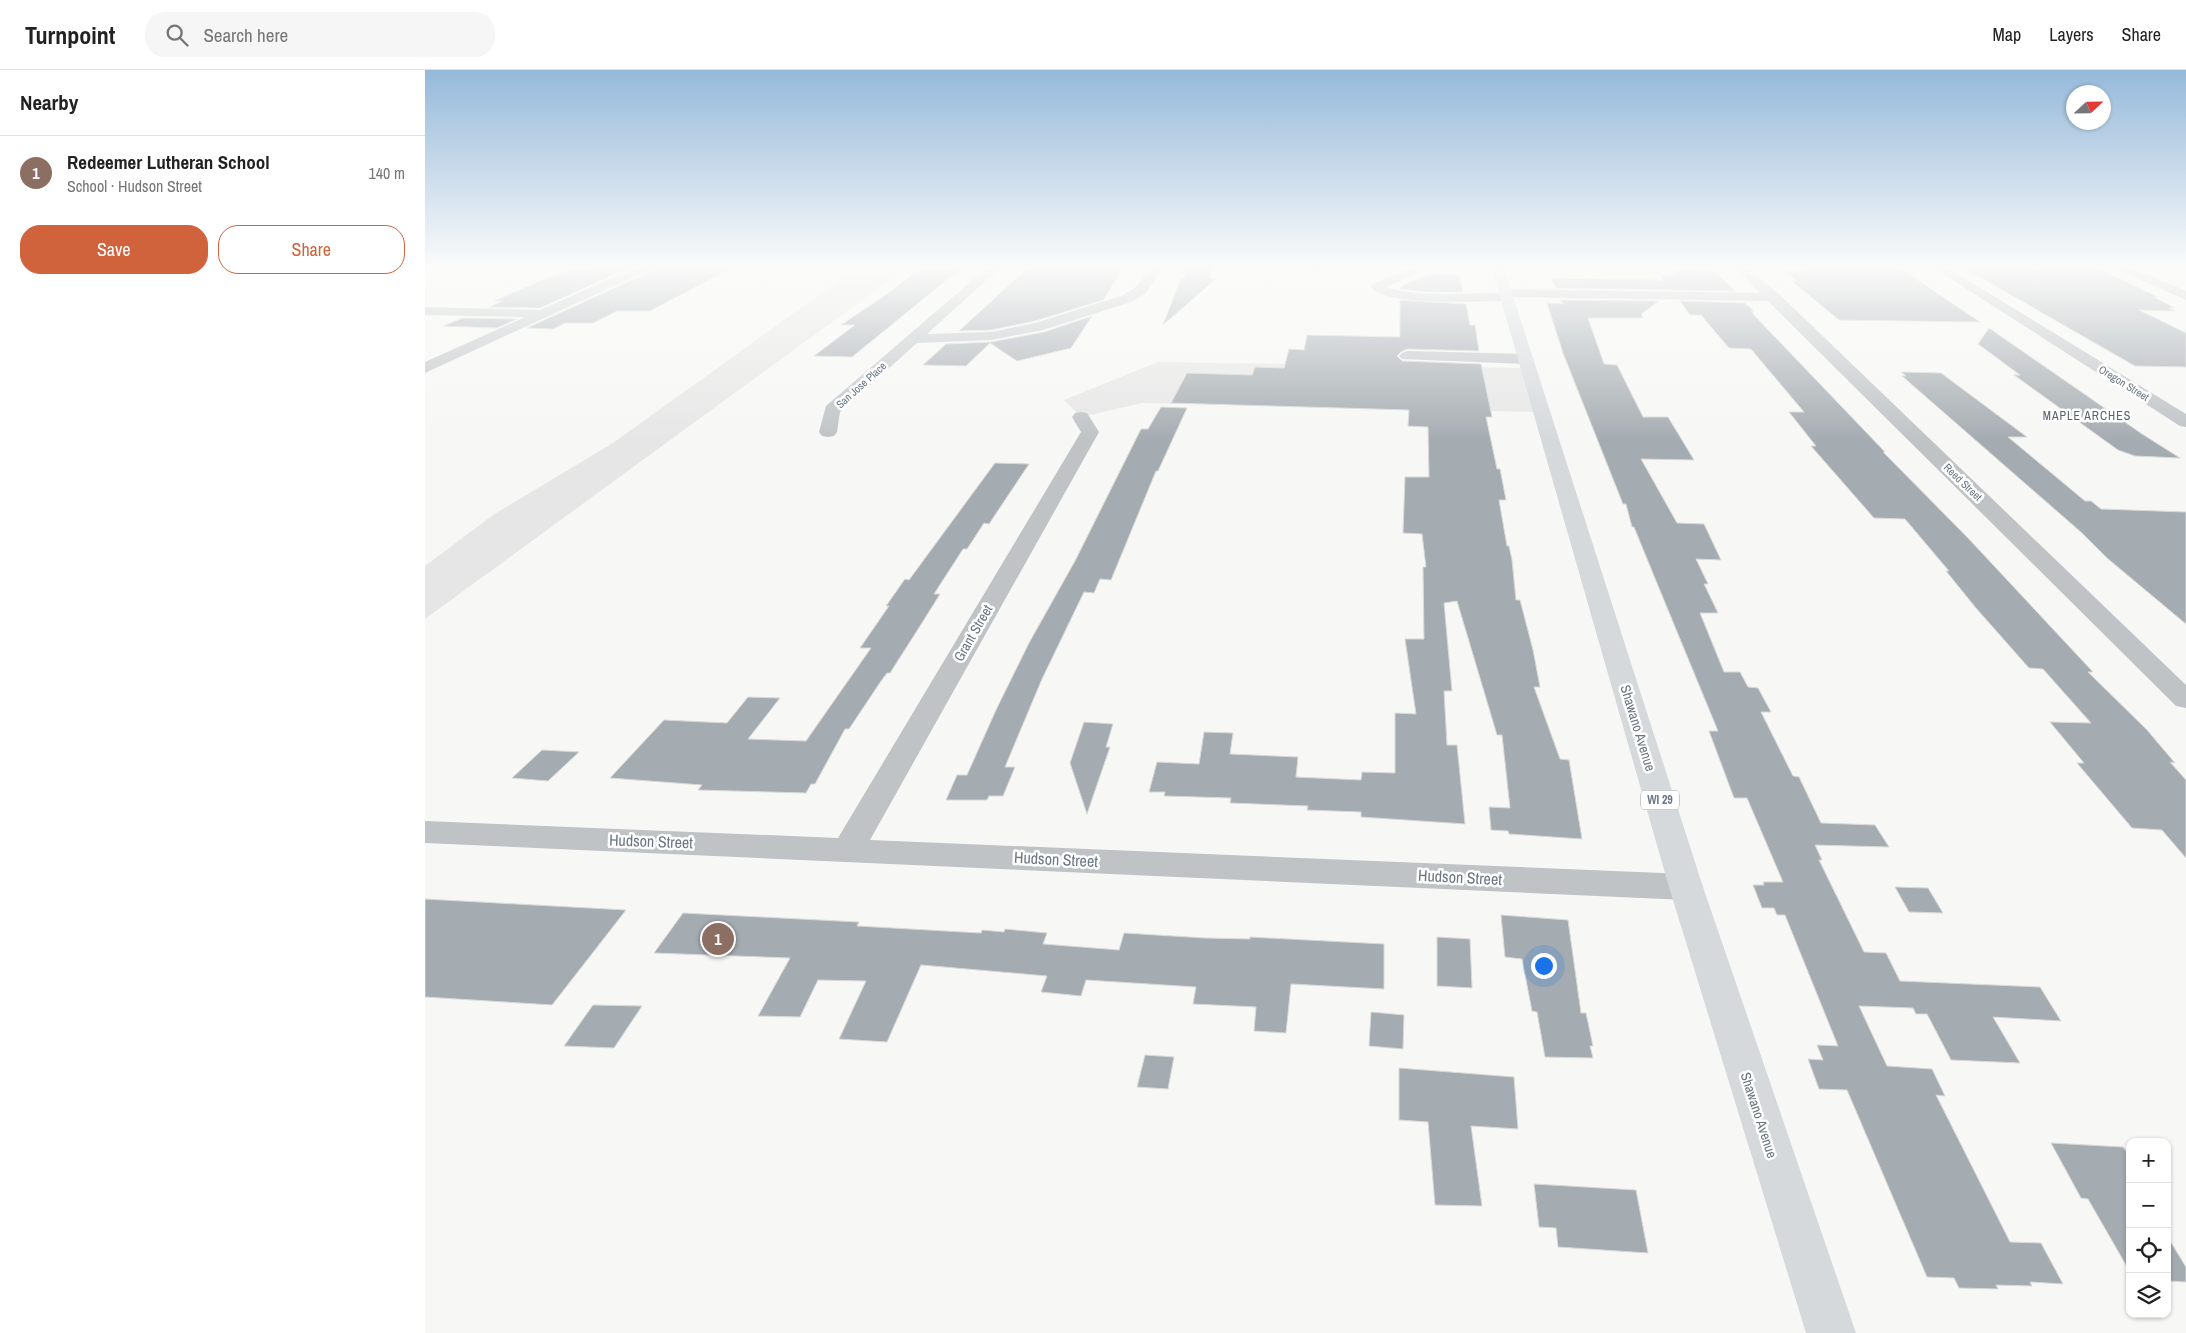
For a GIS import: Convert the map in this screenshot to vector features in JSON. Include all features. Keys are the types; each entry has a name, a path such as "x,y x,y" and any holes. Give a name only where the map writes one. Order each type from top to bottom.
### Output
{"main road":[{"name":"Shawano Avenue","path":"1516,324 1686,887 1831,1333"}],"street":[{"path":"425,368 519,324"},
{"name":"San Jose Place","path":"828,432 832,410 929,324"},
{"path":"913,338 991,336 1048,324"},
{"name":"Reed Street","path":"1802,324 2186,700"},
{"name":"Oregon Street","path":"2030,324 2186,422"},
{"path":"1424,342 1524,352"},
{"path":"1407,356 1524,352"},
{"path":"425,360 441,360"},
{"name":"Grant Street","path":"848,849 1090,432 1081,417"},
{"name":"Hudson Street","path":"425,832 1686,887"}],"shaded area":[{"path":"779,324 829,324 425,619 425,566 493,515 613,443"},
{"path":"1158,362 1529,368 1542,412 1142,403 1081,417 1064,400"}],"building":[{"path":"448,324 506,324 497,328 443,326"},
{"path":"536,324 563,324 553,329 527,328"},
{"path":"893,324 852,357 814,356 855,325 841,325"},
{"path":"967,324 1021,324 991,330 959,331"},
{"path":"1068,324 1087,324 1071,348 1017,361 990,343 966,366 923,365 946,344 991,342 1044,332"},
{"path":"1400,324 1475,325 1479,351 1407,349 1397,356 1402,361 1481,364 1492,417 1486,417 1506,500 1499,500 1507,546 1509,546 1512,560 1516,600 1520,600 1540,687 1534,687 1560,759 1569,760 1582,839 1509,834 1508,831 1491,830 1489,807 1510,808 1502,735 1497,735 1457,601 1444,603 1452,691 1444,691 1447,745 1457,745 1465,824 1361,817 1361,812 1307,810 1308,806 1230,803 1231,798 1164,796 1165,792 1149,792 1157,762 1199,764 1204,732 1233,733 1230,754 1298,757 1296,777 1361,780 1362,772 1395,773 1395,713 1416,714 1405,639 1424,639 1423,567 1426,567 1422,534 1403,533 1405,477 1429,477 1428,427 1408,426 1409,410 1171,403 1187,373 1252,375 1255,367 1284,368 1289,349 1304,350 1307,335 1400,337"},
{"path":"1554,324 1590,324 1604,364 1617,365 1643,417 1668,417 1694,460 1641,459 1677,523 1704,524 1721,560 1696,559 1708,584 1704,584 1718,613 1700,613 1724,672 1740,672 1748,687 1758,688 1771,712 1761,712 1793,776 1799,777 1821,823 1875,825 1889,847 1815,845 1822,860 1819,860 1864,952 1886,953 1900,981 2040,987 2061,1021 1993,1017 2020,1063 1951,1060 1927,1014 1916,1014 1913,1008 1859,1006 1887,1066 1932,1069 1945,1096 1936,1095 2010,1242 2041,1243 2063,1284 2030,1282 2032,1286 1996,1285 1998,1289 1959,1288 1954,1278 1927,1277 1847,1090 1819,1089 1808,1059 1823,1060 1817,1045 1838,1046 1785,915 1777,915 1774,908 1762,908 1753,885 1764,885 1763,882 1783,882 1747,798 1734,798 1709,731 1718,731 1634,527 1632,527 1626,504 1623,504 1563,353"},
{"path":"1709,324 1763,324 1885,452 1883,452 1967,537 2093,672 2088,672 2147,730 2175,763 2170,762 2186,780 2186,858 2162,830 2132,828 2077,763 2084,763 2050,722 2091,723 2043,669 2029,668 1976,608 1946,571 1949,571 1905,519 1874,518 1811,446 1816,446 1789,412 1804,412 1751,349 1729,348"},
{"path":"2062,324 2167,324 2186,333 2186,367 2135,366"},
{"path":"1989,328 2142,434 2180,458 2135,456 2118,450 2014,375 2020,375 1978,344"},
{"path":"1901,372 1941,373 2027,437 2008,437 2085,501 2091,501 2101,509 2186,512 2186,624 2107,558 2082,533 1902,376 1906,376"},
{"path":"1161,407 1187,408 1158,471 1156,471 1111,580 1100,579 1094,593 1084,592 1042,679 1005,767 1015,767 1003,796 989,796 987,800 946,800 957,775 967,775 1029,643 1075,561 1141,429 1148,429"},
{"path":"995,463 1029,464 989,524 984,523 967,549 963,549 934,594 940,594 890,673 887,673 881,681 849,729 845,729 815,784 811,784 806,793 698,790 702,785 610,778 664,720 727,723 748,697 780,698 748,739 806,741 871,648 860,648 889,606 886,606 905,579 909,580"},
{"path":"1084,722 1113,724 1106,747 1110,747 1087,814 1070,763"},
{"path":"542,750 579,752 548,781 512,778"},
{"path":"1895,887 1928,888 1943,913 1909,912"},
{"path":"425,899 626,910 552,1005 425,997"},
{"path":"683,913 859,922 857,926 981,933 982,930 1004,932 1005,929 1047,933 1043,944 1119,950 1124,933 1205,938 1250,939 1250,937 1384,944 1384,989 1291,984 1286,1033 1254,1031 1256,1007 1193,1004 1196,987 1086,980 1081,996 1041,992 1047,976 921,965 887,1042 839,1039 866,981 818,980 800,1017 758,1016 790,958 654,953"},
{"path":"1501,915 1568,920 1581,1013 1586,1013 1593,1046 1590,1046 1593,1058 1545,1057 1537,1012 1532,1011 1522,959 1505,957"},
{"path":"1437,937 1470,939 1472,988 1437,986"},
{"path":"593,1005 642,1006 614,1048 564,1046"},
{"path":"1371,1012 1404,1015 1403,1049 1369,1046"},
{"path":"1145,1055 1174,1057 1168,1089 1137,1087"},
{"path":"1399,1068 1514,1077 1518,1129 1471,1126 1482,1206 1435,1205 1428,1122 1399,1120"},
{"path":"2051,1143 2123,1147 2126,1151 2126,1265 2088,1199 2081,1198"},
{"path":"1534,1184 1636,1190 1648,1253 1558,1247 1556,1228 1539,1227"},
{"path":"2171,1243 2186,1267 2186,1282 2171,1281"}],"place":[{"name":"Redeemer Lutheran School","path":"718,939"}],"district":[{"name":"MAPLE ARCHES","path":"2087,416"}]}
